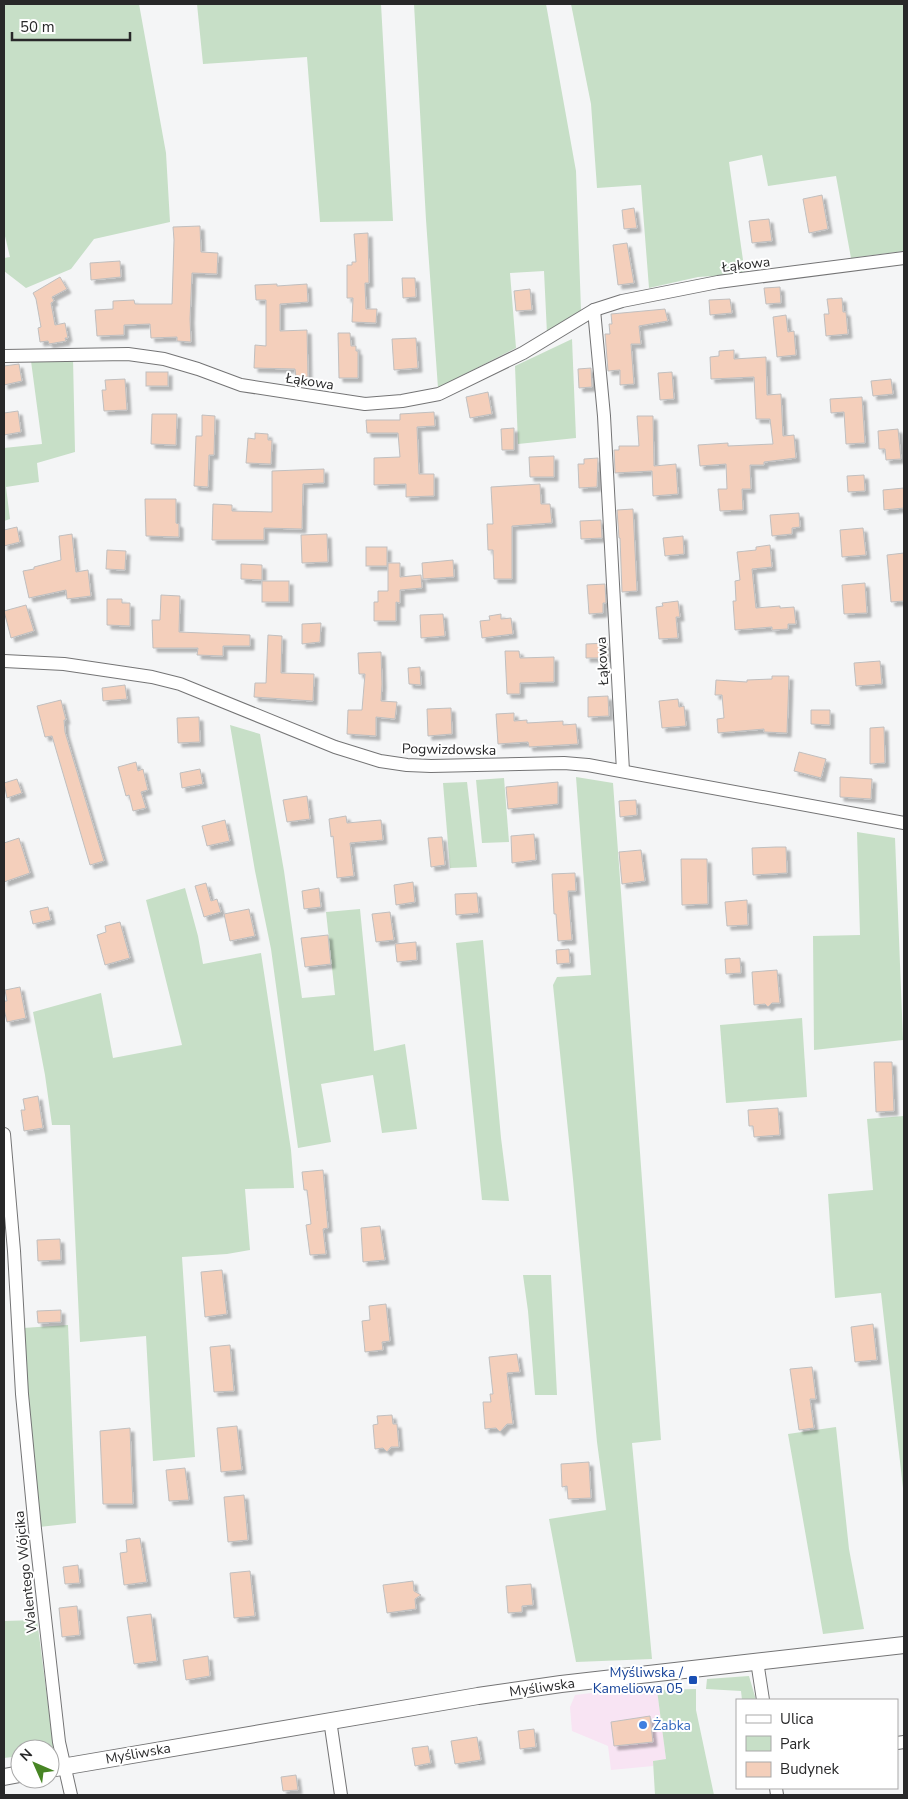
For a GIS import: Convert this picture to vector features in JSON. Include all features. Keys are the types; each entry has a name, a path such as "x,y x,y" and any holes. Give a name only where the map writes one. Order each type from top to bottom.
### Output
{"street":[{"name":"Łąkowa","path":"4,356 128,354 164,359 241,385 365,404 402,401 439,394 523,353 594,310 622,301 718,282 904,258"},
{"name":"Łąkowa","path":"594,310 604,416 624,771"},
{"name":"Pogwizdowska","path":"4,661 64,664 152,677 180,684 327,744 380,761 431,766 588,764 904,823"},
{"name":"Walentego Wójcika","path":"4,1134 14,1251 22,1394 59,1739"},
{"name":"Myśliwska","path":"60,1766 330,1720 562,1684 904,1645"},
{"path":"757,1661 763,1699"},
{"path":"330,1720 341,1795"},
{"name":"Walentego Wójcika","path":"60,1773 71,1795"}],"shaded area":[{"path":"624,1689 657,1690 666,1759 653,1761 653,1766 611,1770 608,1746 572,1731 570,1707 575,1695"}],"green space":[{"path":"4,4 139,4 166,153 170,222 94,239 71,269 26,288 4,271 4,258 10,257 4,232"},
{"path":"197,4 381,4 393,221 320,222 307,57 203,64"},
{"path":"414,4 546,4 576,171 581,310 547,334 544,271 510,273 516,348 438,388 426,220"},
{"path":"571,4 904,4 904,251 851,258 836,176 768,186 762,155 729,162 745,274 698,277 649,288 641,185 597,188 591,104"},
{"path":"572,339 576,438 518,444 515,366"},
{"path":"73,358 75,452 37,463 39,482 6,487 10,519 4,521 4,448 42,444 31,361"},
{"path":"230,725 260,734 284,871 302,998 335,995 326,912 360,909 374,1051 405,1044 417,1129 382,1133 373,1075 321,1084 331,1142 298,1148 271,949 255,871"},
{"path":"576,777 613,783 661,1440 632,1443 652,1659 576,1662 549,1519 606,1510 597,1442 553,985 557,977 591,975"},
{"path":"504,778 509,842 482,843 476,780"},
{"path":"467,782 477,867 450,868 443,783"},
{"path":"857,832 895,838 903,1040 814,1050 813,936 860,935"},
{"path":"185,888 198,936 203,964 261,953 291,1150 294,1188 245,1189 250,1250 227,1254 182,1257 195,1457 153,1461 146,1336 80,1342 70,1125 52,1125 33,1012 101,993 113,1058 182,1045 146,900"},
{"path":"483,940 501,1138 509,1201 482,1200 456,943"},
{"path":"802,1018 807,1097 726,1103 720,1025"},
{"path":"904,1116 904,1497 881,1293 835,1298 828,1194 873,1190 867,1119"},
{"path":"523,1275 551,1275 557,1395 535,1395"},
{"path":"68,1325 76,1523 39,1527 23,1328"},
{"path":"836,1427 849,1549 864,1629 823,1634 788,1434"},
{"path":"37,1620 53,1739 10,1739 10,1757 4,1758 4,1621"},
{"path":"749,1676 756,1699 742,1699 741,1691 706,1689 707,1679"},
{"path":"696,1689 696,1710 714,1795 655,1795 653,1761 666,1759 657,1690"}],"building":[{"path":"822,195 828,229 809,233 803,199"},
{"path":"634,208 637,228 624,229 622,210"},
{"path":"769,219 772,241 752,243 749,221"},
{"path":"200,226 201,252 218,253 217,274 192,273 191,342 177,341 177,337 151,338 150,324 124,325 124,335 97,336 95,310 113,309 113,301 134,300 135,304 172,304 173,227"},
{"path":"368,233 369,283 365,283 366,309 377,309 376,323 352,322 353,298 347,298 347,265 352,265 352,262 356,262 354,234"},
{"path":"627,243 634,283 618,285 613,245"},
{"path":"120,261 121,277 91,280 90,263"},
{"path":"60,277 67,289 52,297 54,301 51,303 55,325 65,323 68,338 65,338 66,341 49,344 48,341 40,342 38,328 41,327 36,299 33,293"},
{"path":"402,278 415,278 416,297 403,298"},
{"path":"277,284 277,286 307,284 308,302 280,304 280,331 307,330 308,377 296,377 295,369 254,368 255,345 266,346 266,300 256,300 255,285"},
{"path":"780,287 781,303 766,304 764,288"},
{"path":"530,289 532,310 516,311 514,291"},
{"path":"842,298 843,312 846,312 848,334 826,336 824,314 829,314 827,299"},
{"path":"730,299 732,313 710,315 709,300"},
{"path":"665,309 668,321 639,326 641,344 631,344 634,384 620,385 620,370 608,371 605,334 610,334 611,314"},
{"path":"786,315 788,332 794,331 796,355 777,357 773,317"},
{"path":"338,333 350,333 351,346 356,346 356,351 358,351 358,378 339,378"},
{"path":"416,338 418,368 394,370 392,339"},
{"path":"734,350 734,359 766,357 767,395 781,394 783,436 794,435 796,458 764,462 764,465 750,465 751,489 742,489 743,510 720,511 718,489 727,489 726,464 700,466 698,445 728,443 728,446 773,444 770,419 756,419 754,377 711,379 710,357 719,356 719,351"},
{"path":"19,364 22,381 4,385 4,366"},
{"path":"591,368 592,387 579,388 578,369"},
{"path":"146,372 168,372 168,386 146,386"},
{"path":"672,372 674,399 660,400 658,373"},
{"path":"125,379 127,410 104,411 102,390 106,390 105,380"},
{"path":"891,379 893,394 873,396 871,381"},
{"path":"488,392 492,414 470,418 466,397"},
{"path":"862,397 865,443 846,444 844,412 831,413 830,399"},
{"path":"18,411 21,432 4,435 4,413"},
{"path":"434,412 435,426 417,427 419,474 434,474 434,496 406,497 406,484 374,485 374,458 400,457 398,433 367,433 366,420 400,420 400,414"},
{"path":"152,414 177,414 176,445 151,444"},
{"path":"202,415 215,416 214,455 209,455 208,487 194,486 196,436 202,436"},
{"path":"637,416 653,416 654,466 676,464 678,494 653,496 652,471 615,473 614,450 619,450 619,446 639,446"},
{"path":"514,428 514,450 502,450 501,429"},
{"path":"898,429 901,459 886,460 885,449 879,449 878,431"},
{"path":"255,433 268,434 268,440 272,440 271,464 246,463 248,438 255,439"},
{"path":"554,456 554,477 530,477 529,457"},
{"path":"598,458 597,487 579,488 578,464 584,464 584,459"},
{"path":"324,469 324,483 303,484 302,529 264,528 264,540 212,540 213,504 232,505 232,511 272,512 272,471"},
{"path":"864,475 865,491 848,492 847,476"},
{"path":"540,484 541,504 550,504 552,523 512,526 512,579 494,579 493,550 488,550 487,524 493,524 491,487"},
{"path":"904,488 904,508 884,510 883,490"},
{"path":"145,499 176,499 176,523 179,524 179,537 146,536"},
{"path":"633,509 637,591 622,592 617,510"},
{"path":"799,513 800,527 792,528 792,534 772,536 770,515"},
{"path":"601,520 602,538 581,539 580,521"},
{"path":"17,527 20,542 4,546 4,530"},
{"path":"863,528 866,555 842,557 840,530"},
{"path":"72,534 76,572 88,570 91,596 67,599 66,590 29,598 23,571 61,560 59,536"},
{"path":"327,534 328,562 302,563 301,535"},
{"path":"683,536 684,554 665,556 663,538"},
{"path":"770,545 772,567 752,569 756,608 794,607 796,624 788,624 788,629 772,630 772,627 735,630 733,601 736,601 735,581 740,580 737,552 756,550 756,547"},
{"path":"366,547 387,547 387,566 366,566"},
{"path":"107,550 126,551 125,570 106,569"},
{"path":"904,553 904,601 891,602 887,555"},
{"path":"453,560 454,577 423,579 422,563"},
{"path":"388,563 400,563 400,577 421,575 422,588 400,590 400,603 396,602 396,621 374,621 374,602 378,602 378,591 388,591"},
{"path":"241,564 262,565 262,580 241,579"},
{"path":"262,581 289,581 289,602 262,602"},
{"path":"865,583 867,613 844,614 842,585"},
{"path":"605,584 606,603 603,603 603,613 589,614 587,585"},
{"path":"161,595 180,596 179,632 250,635 250,646 223,646 223,656 197,655 198,648 153,648 152,620 160,620"},
{"path":"107,599 122,599 122,603 130,603 130,626 107,625"},
{"path":"678,601 680,617 676,617 678,638 659,639 656,607 663,606 662,603"},
{"path":"26,605 34,631 11,638 4,611"},
{"path":"443,614 445,636 421,638 420,615"},
{"path":"501,614 501,619 511,618 513,634 482,638 480,621 490,620 489,616"},
{"path":"321,623 320,642 302,644 302,624"},
{"path":"268,635 282,636 281,673 314,674 313,701 254,697 255,683 266,683"},
{"path":"607,643 608,658 586,658 586,644"},
{"path":"505,651 519,651 520,658 554,657 554,682 520,683 520,694 507,694"},
{"path":"381,652 381,701 397,702 395,719 376,717 376,736 347,734 348,710 362,710 365,674 359,674 358,653"},
{"path":"880,661 882,684 856,686 854,663"},
{"path":"420,667 421,685 409,684 408,668"},
{"path":"772,676 789,676 787,733 764,732 764,729 718,733 717,719 724,718 722,695 715,695 716,680 747,682 747,680 772,679"},
{"path":"125,685 127,699 103,701 102,688"},
{"path":"608,696 609,716 588,717 588,697"},
{"path":"678,699 679,707 684,706 686,726 662,728 659,701"},
{"path":"61,700 66,720 64,720 65,732 104,861 90,865 52,736 45,737 37,706"},
{"path":"451,708 452,734 428,736 427,709"},
{"path":"811,710 830,710 830,725 811,724"},
{"path":"514,713 514,721 527,720 527,723 563,721 563,725 576,724 578,744 529,747 528,742 498,744 496,714"},
{"path":"199,717 200,742 178,743 177,718"},
{"path":"884,727 885,763 870,764 870,728"},
{"path":"799,752 826,759 821,778 794,771"},
{"path":"136,762 138,771 143,769 148,790 141,792 146,808 133,811 129,795 126,796 118,767"},
{"path":"200,769 203,784 182,788 180,773"},
{"path":"840,777 872,779 871,799 840,797"},
{"path":"17,779 22,793 7,798 4,783"},
{"path":"558,782 558,804 508,809 506,787"},
{"path":"307,796 310,819 287,822 283,800"},
{"path":"636,800 637,815 620,817 619,801"},
{"path":"346,816 347,823 381,820 383,840 350,843 354,876 337,878 333,836 331,837 329,819"},
{"path":"225,820 230,841 207,846 202,826"},
{"path":"534,834 536,860 512,863 511,836"},
{"path":"442,837 445,865 431,867 428,838"},
{"path":"19,838 30,873 4,882 4,843"},
{"path":"786,847 787,873 753,875 752,848"},
{"path":"641,850 645,881 622,884 619,852"},
{"path":"681,859 707,859 708,904 682,905"},
{"path":"575,873 576,891 568,891 572,940 558,941 556,914 554,914 552,874"},
{"path":"413,882 415,902 396,905 394,885"},
{"path":"206,883 211,901 217,899 221,912 204,917 195,886"},
{"path":"319,888 321,907 304,909 302,891"},
{"path":"477,893 479,913 456,915 455,894"},
{"path":"747,900 748,925 727,926 725,902"},
{"path":"48,907 51,920 33,924 30,911"},
{"path":"249,909 255,936 230,941 224,914"},
{"path":"390,912 394,940 376,942 372,914"},
{"path":"120,922 130,958 105,965 97,935 106,932 105,926"},
{"path":"328,935 331,964 305,967 301,938"},
{"path":"416,942 417,960 397,962 395,944"},
{"path":"569,949 570,963 557,964 556,950"},
{"path":"740,958 741,973 726,974 725,959"},
{"path":"777,970 780,1003 772,1003 768,1007 765,1004 754,1005 752,972"},
{"path":"20,987 26,1018 7,1022 4,1009 4,1001 7,1001 5,990"},
{"path":"874,1062 892,1062 894,1111 876,1112"},
{"path":"38,1096 43,1128 24,1131 21,1110 25,1110 23,1099"},
{"path":"778,1108 780,1135 754,1137 753,1126 749,1126 748,1110"},
{"path":"323,1170 328,1228 323,1229 326,1254 310,1255 306,1225 311,1224 307,1190 304,1190 302,1172"},
{"path":"380,1226 385,1260 363,1262 361,1228"},
{"path":"60,1239 61,1260 38,1261 37,1240"},
{"path":"222,1270 227,1314 205,1317 201,1272"},
{"path":"386,1304 390,1341 382,1342 383,1350 365,1352 362,1321 370,1320 369,1306"},
{"path":"61,1310 61,1322 38,1323 37,1311"},
{"path":"873,1324 877,1360 855,1362 851,1327"},
{"path":"230,1345 234,1391 214,1392 210,1347"},
{"path":"517,1354 520,1372 507,1373 513,1424 507,1424 500,1432 496,1428 485,1429 483,1402 491,1402 490,1394 493,1394 489,1357"},
{"path":"812,1367 816,1399 810,1399 814,1428 799,1430 790,1369"},
{"path":"392,1415 393,1424 397,1424 399,1447 391,1447 387,1452 383,1448 375,1449 373,1425 378,1424 377,1416"},
{"path":"237,1426 242,1470 221,1472 217,1428"},
{"path":"130,1428 133,1504 103,1504 100,1431"},
{"path":"589,1462 591,1498 568,1499 567,1486 562,1487 561,1464"},
{"path":"185,1468 189,1500 169,1501 166,1470"},
{"path":"244,1495 248,1540 228,1542 224,1497"},
{"path":"140,1538 147,1582 124,1585 120,1553 127,1552 126,1540"},
{"path":"78,1565 80,1583 65,1584 63,1567"},
{"path":"250,1571 255,1616 234,1618 230,1573"},
{"path":"413,1581 414,1591 421,1595 415,1599 416,1609 387,1613 383,1585"},
{"path":"531,1584 533,1605 522,1606 522,1612 508,1613 506,1586"},
{"path":"77,1606 80,1635 62,1637 59,1608"},
{"path":"151,1614 157,1661 134,1664 127,1617"},
{"path":"208,1656 210,1676 186,1680 183,1660"},
{"path":"650,1716 653,1742 614,1746 611,1722"},
{"path":"534,1729 536,1747 520,1749 518,1731"},
{"path":"477,1737 481,1760 455,1764 451,1741"},
{"path":"428,1746 431,1763 415,1766 412,1748"},
{"path":"296,1775 298,1790 283,1791 281,1777"}],"place":[{"name":"Myśliwska / Kameliowa 05","path":"693,1680"},
{"name":"Żabka","path":"643,1725"}]}
